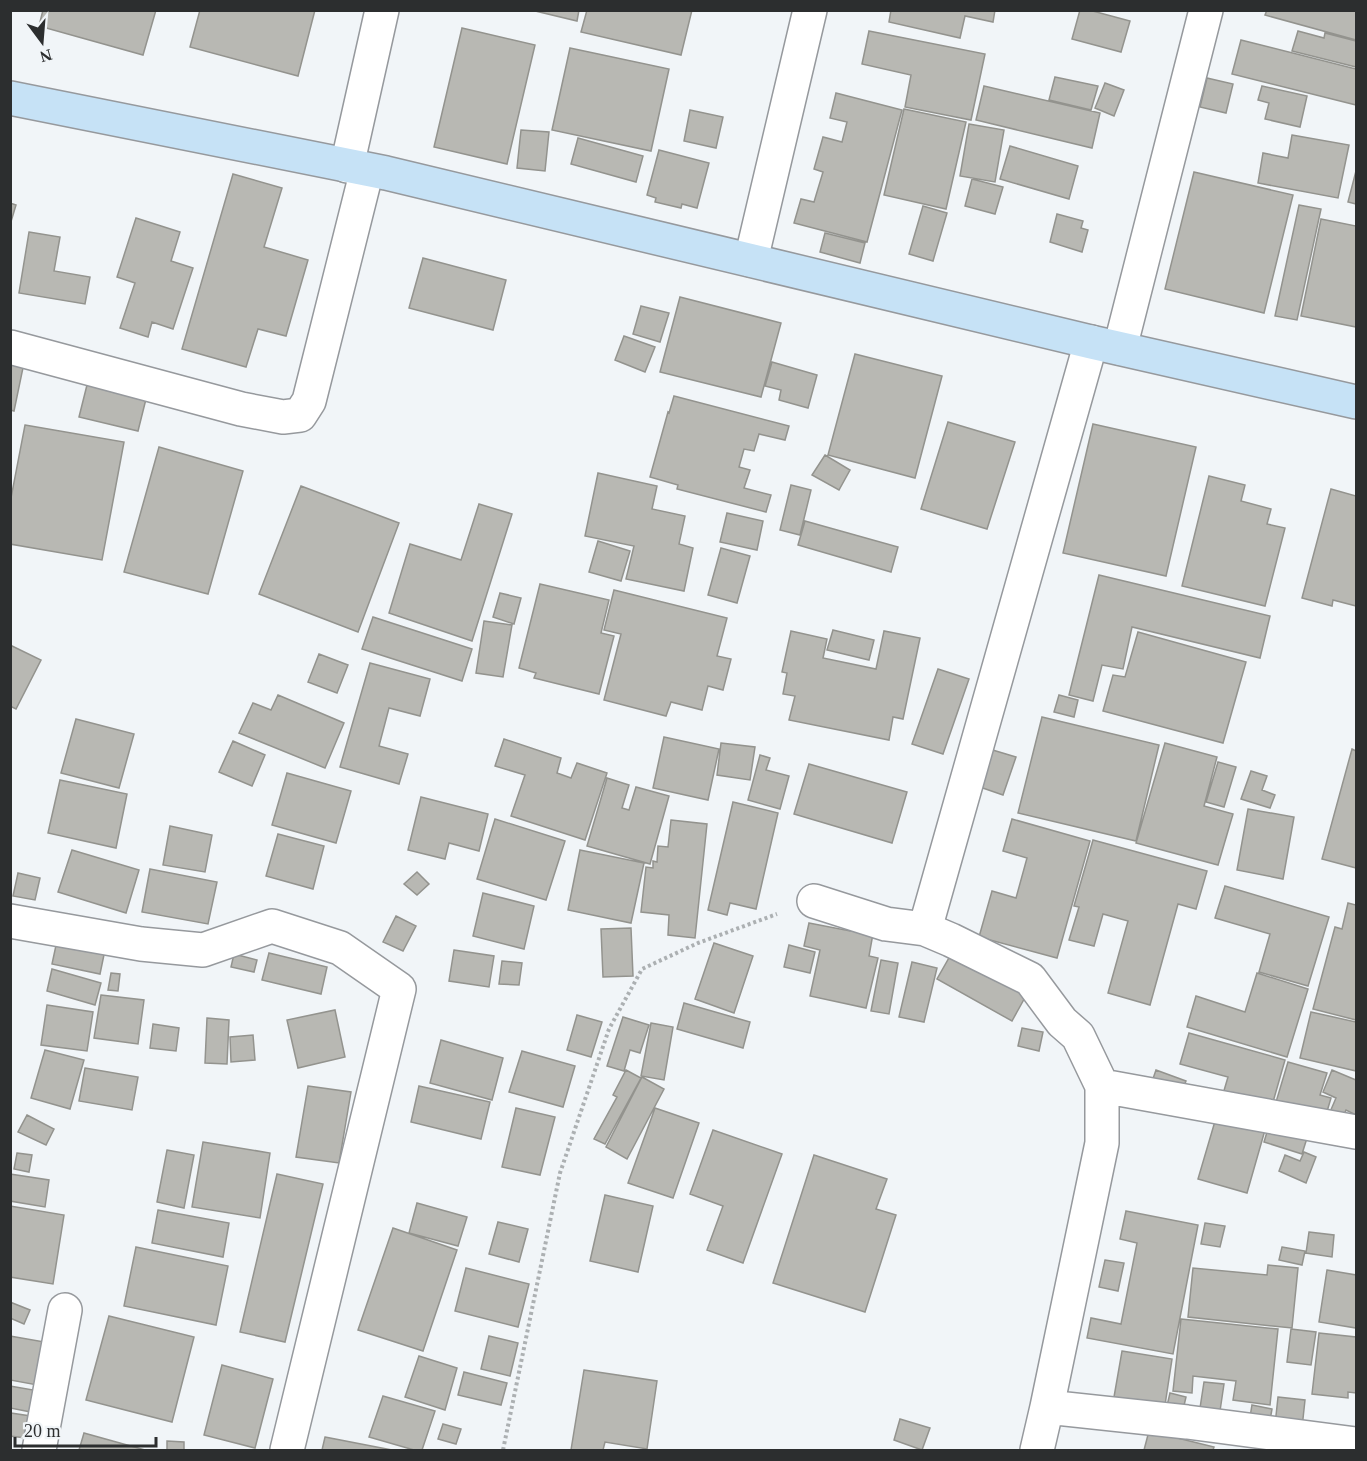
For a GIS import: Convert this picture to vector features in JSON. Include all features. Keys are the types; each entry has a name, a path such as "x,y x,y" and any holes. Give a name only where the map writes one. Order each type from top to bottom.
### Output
{"street":[{"path":"10,347 240,409 283,417 300,415 309,401 357,168 382,10"},
{"path":"751,260 810,10"},
{"path":"926,929 1206,10"},
{"path":"10,98 357,168 1356,402"},
{"path":"814,901 886,924 926,929 1030,979 1062,1022 1078,1036 1102,1086 1102,1143 1037,1450"},
{"path":"10,921 141,944 203,950 272,926 340,948 399,989 287,1450"},
{"path":"1102,1086 1356,1132"},
{"path":"39,1450 65,1310"},
{"path":"1047,1407 1356,1444"}],"path":[{"path":"503,1450 560,1173 609,1029 642,969 698,942 814,901"}],"building":[{"path":"43,10 156,10 143,55 39,26"},
{"path":"200,10 315,10 298,76 190,47"},
{"path":"531,10 579,10 577,21"},
{"path":"587,10 692,10 681,55 581,32"},
{"path":"891,10 995,10 993,22 965,16 960,38 889,22"},
{"path":"1080,10 1089,10 1130,21 1121,52 1072,39"},
{"path":"1267,10 1356,10 1356,40 1265,15"},
{"path":"462,28 535,45 507,164 434,147"},
{"path":"869,31 985,54 971,120 905,107 911,75 862,64"},
{"path":"1298,31 1324,38 1325,33 1356,41 1356,67 1292,51"},
{"path":"1241,40 1356,69 1356,105 1232,74"},
{"path":"570,48 669,69 651,151 552,130"},
{"path":"1055,77 1098,86 1091,110 1049,100"},
{"path":"1207,78 1233,84 1226,113 1200,107"},
{"path":"1105,83 1124,90 1114,116 1095,108"},
{"path":"984,86 1100,113 1092,148 976,120"},
{"path":"1262,86 1307,96 1300,127 1265,119 1269,103 1258,100"},
{"path":"836,93 902,110 867,242 794,223 801,199 814,202 823,172 814,169 823,137 842,142 847,122 830,118"},
{"path":"904,109 966,122 946,209 884,195"},
{"path":"690,110 723,117 716,148 684,141"},
{"path":"969,124 1004,130 995,182 960,176"},
{"path":"521,130 549,132 545,171 517,168"},
{"path":"1292,135 1349,145 1338,198 1258,183 1263,153 1288,158"},
{"path":"578,138 643,156 636,182 571,164"},
{"path":"1010,146 1078,166 1069,199 1000,179"},
{"path":"659,150 709,163 697,208 682,204 681,208 655,202 656,198 647,195"},
{"path":"1356,171 1356,204 1348,202"},
{"path":"1194,172 1293,195 1264,313 1165,289"},
{"path":"233,174 282,188 264,247 308,260 286,336 258,329 246,367 182,349"},
{"path":"972,179 1003,187 995,214 965,206"},
{"path":"10,203 16,205 10,225"},
{"path":"1299,205 1321,209 1297,320 1275,316"},
{"path":"923,206 947,213 933,261 909,254"},
{"path":"1057,214 1083,221 1081,228 1088,230 1082,252 1050,242"},
{"path":"136,218 180,232 171,261 193,268 173,329 152,322 148,337 120,328 135,283 117,277"},
{"path":"1321,219 1356,226 1356,327 1301,316"},
{"path":"29,232 60,237 54,271 90,277 85,304 19,293"},
{"path":"825,233 865,243 860,263 820,252"},
{"path":"423,258 506,280 493,330 409,308"},
{"path":"680,297 781,323 761,397 660,372"},
{"path":"641,306 669,313 660,342 633,334"},
{"path":"624,336 655,347 645,372 615,360"},
{"path":"855,354 942,376 915,478 828,455"},
{"path":"10,361 24,363 14,411 10,410"},
{"path":"772,362 817,375 808,408 779,400 781,390 765,386"},
{"path":"88,381 147,395 138,431 79,417"},
{"path":"674,396 789,426 785,440 759,434 754,451 744,449 739,467 750,470 744,488 771,495 766,512 677,489 678,485 650,477"},
{"path":"948,422 1015,442 987,529 921,509"},
{"path":"1093,424 1196,447 1166,576 1063,553"},
{"path":"25,425 124,442 102,560 10,544 10,503"},
{"path":"159,447 243,471 208,594 124,572"},
{"path":"825,455 850,470 839,490 812,475"},
{"path":"598,473 657,486 652,509 685,516 679,544 693,548 684,591 626,579 634,546 585,536"},
{"path":"1209,476 1245,485 1241,501 1271,509 1267,524 1285,528 1265,606 1182,586"},
{"path":"791,485 811,490 800,535 780,530"},
{"path":"301,486 399,523 358,632 259,594"},
{"path":"1331,489 1356,496 1356,606 1333,600 1332,606 1302,598"},
{"path":"479,504 512,514 472,641 389,613 410,544 461,560"},
{"path":"727,513 763,521 757,550 720,542"},
{"path":"805,521 898,547 891,572 798,545"},
{"path":"598,541 630,551 621,581 589,572"},
{"path":"721,548 750,556 737,603 708,595"},
{"path":"1099,575 1270,616 1260,658 1132,627 1123,669 1102,665 1093,701 1069,695"},
{"path":"540,584 609,600 601,633 614,636 599,694 534,678 536,673 519,668"},
{"path":"614,590 727,618 717,656 731,659 723,690 708,686 702,710 671,702 666,716 604,700 621,634 604,630"},
{"path":"500,593 521,598 514,624 493,617"},
{"path":"373,617 472,649 462,681 362,649"},
{"path":"484,621 512,625 503,677 476,673"},
{"path":"833,630 874,640 869,660 827,650"},
{"path":"791,631 827,639 823,658 876,669 884,631 920,638 903,719 893,717 889,740 789,720 795,696 783,694 787,673 782,672"},
{"path":"1138,632 1246,662 1223,743 1103,711 1113,675 1125,677"},
{"path":"10,645 41,660 16,709 10,706"},
{"path":"319,654 348,665 337,693 308,682"},
{"path":"370,663 430,679 420,716 389,708 379,746 408,754 399,784 340,767"},
{"path":"938,669 969,679 943,754 912,744"},
{"path":"278,695 344,723 325,768 239,733 253,703 271,710"},
{"path":"1059,695 1078,700 1074,717 1054,712"},
{"path":"1042,717 1159,745 1136,841 1018,813"},
{"path":"76,719 134,734 119,788 61,773"},
{"path":"664,737 719,749 708,800 653,788"},
{"path":"504,739 561,758 557,773 571,778 577,763 607,773 585,840 511,816 525,775 495,766"},
{"path":"233,741 265,755 252,786 219,772"},
{"path":"721,743 755,747 750,780 717,775"},
{"path":"1165,743 1217,757 1204,806 1233,814 1218,865 1136,843"},
{"path":"986,748 1016,757 1003,795 974,785"},
{"path":"1352,749 1356,751 1356,868 1322,859"},
{"path":"760,755 770,758 766,770 789,776 780,809 748,800"},
{"path":"1218,762 1236,767 1224,807 1206,802"},
{"path":"809,764 907,792 892,843 794,814"},
{"path":"1251,771 1267,776 1262,790 1275,795 1270,808 1241,799"},
{"path":"287,773 351,791 336,843 272,825"},
{"path":"607,778 629,785 622,808 629,810 636,787 669,796 650,864 587,846"},
{"path":"60,780 127,794 116,848 48,833"},
{"path":"421,797 488,814 479,851 449,843 445,859 408,850"},
{"path":"733,802 778,813 756,909 730,903 727,915 708,910"},
{"path":"1248,809 1294,817 1283,879 1237,870"},
{"path":"495,819 565,841 546,900 477,879"},
{"path":"1012,819 1090,841 1057,958 979,937 992,891 1016,898 1027,858 1003,851"},
{"path":"671,820 707,824 695,938 668,935 669,915 641,912 646,867 653,868 653,861 657,862 658,846 668,847"},
{"path":"170,826 212,835 205,872 163,865"},
{"path":"278,834 324,846 313,889 266,876"},
{"path":"1093,840 1207,871 1196,909 1178,904 1150,1005 1108,993 1128,921 1103,914 1094,946 1069,940 1079,907 1074,906"},
{"path":"72,850 139,870 126,913 58,892"},
{"path":"580,850 644,863 631,923 568,910"},
{"path":"150,869 217,882 208,924 142,912"},
{"path":"417,872 429,884 417,895 404,884"},
{"path":"18,873 40,878 35,900 13,896"},
{"path":"1225,886 1329,917 1308,986 1259,972 1270,934 1215,918"},
{"path":"483,893 534,906 524,949 473,936"},
{"path":"1348,903 1356,905 1356,1020 1313,1009 1335,927 1342,929"},
{"path":"396,916 416,926 403,951 383,942"},
{"path":"809,923 850,931 852,924 874,928 869,956 878,958 866,1008 810,996 820,950 804,946"},
{"path":"631,928 633,976 603,977 601,929"},
{"path":"58,936 106,945 100,974 52,964"},
{"path":"714,943 753,956 734,1013 695,999"},
{"path":"789,945 815,952 810,973 784,967"},
{"path":"954,949 1028,992 1012,1021 937,979"},
{"path":"454,950 494,956 489,987 449,981"},
{"path":"269,953 327,967 321,994 262,980"},
{"path":"234,954 257,960 254,972 231,967"},
{"path":"881,960 898,963 889,1014 871,1011"},
{"path":"502,961 522,963 519,985 499,984"},
{"path":"912,962 937,968 924,1022 899,1017"},
{"path":"52,969 101,983 95,1005 47,991"},
{"path":"111,973 120,974 118,991 108,990"},
{"path":"1257,973 1308,989 1287,1057 1187,1027 1196,996 1245,1012"},
{"path":"101,995 144,1000 138,1044 94,1038"},
{"path":"684,1003 750,1022 743,1048 677,1029"},
{"path":"47,1005 93,1012 87,1051 41,1045"},
{"path":"335,1010 345,1057 298,1068 287,1020"},
{"path":"1311,1012 1356,1022 1356,1071 1300,1058"},
{"path":"577,1015 602,1022 591,1057 567,1050"},
{"path":"623,1017 649,1025 640,1053 630,1050 624,1071 607,1066"},
{"path":"207,1018 229,1020 227,1064 205,1063"},
{"path":"651,1023 673,1027 664,1080 641,1076"},
{"path":"153,1024 179,1028 176,1051 150,1048"},
{"path":"1022,1028 1043,1032 1039,1051 1018,1046"},
{"path":"1189,1033 1285,1060 1247,1193 1198,1179 1228,1077 1180,1064"},
{"path":"253,1035 255,1060 231,1062 230,1037"},
{"path":"441,1040 503,1058 492,1100 430,1083"},
{"path":"45,1050 84,1060 70,1109 31,1098"},
{"path":"522,1051 575,1066 563,1107 509,1092"},
{"path":"1288,1062 1327,1073 1320,1095 1331,1098 1323,1125 1312,1122 1302,1154 1264,1142"},
{"path":"85,1068 138,1077 132,1110 79,1101"},
{"path":"626,1070 641,1078 605,1144 594,1139 617,1097 613,1095"},
{"path":"1156,1070 1186,1081 1175,1110 1146,1099"},
{"path":"1332,1070 1356,1080 1356,1115 1346,1110 1343,1117 1330,1112 1336,1098 1323,1092"},
{"path":"642,1077 664,1089 627,1159 606,1147"},
{"path":"308,1086 351,1092 339,1163 296,1157"},
{"path":"419,1086 490,1102 481,1139 411,1122"},
{"path":"516,1108 555,1117 540,1175 502,1167"},
{"path":"655,1108 699,1123 673,1198 628,1183"},
{"path":"27,1115 54,1129 46,1145 18,1132"},
{"path":"713,1130 782,1154 743,1263 707,1250 723,1206 690,1194"},
{"path":"203,1142 270,1153 260,1218 192,1207"},
{"path":"167,1150 194,1155 184,1208 157,1202"},
{"path":"1304,1152 1316,1157 1306,1183 1279,1171 1285,1155 1300,1161"},
{"path":"17,1153 32,1155 29,1172 14,1169"},
{"path":"814,1155 887,1179 876,1209 896,1215 865,1312 773,1283"},
{"path":"10,1174 49,1180 45,1207 10,1201"},
{"path":"277,1174 323,1184 285,1342 240,1332"},
{"path":"605,1195 653,1206 638,1272 590,1261"},
{"path":"417,1203 467,1217 458,1246 409,1233"},
{"path":"10,1206 64,1215 53,1284 10,1277"},
{"path":"158,1210 229,1223 223,1257 152,1243"},
{"path":"1126,1211 1198,1225 1173,1354 1087,1338 1091,1318 1121,1324 1137,1243 1120,1239"},
{"path":"498,1222 528,1229 519,1262 489,1254"},
{"path":"1205,1223 1225,1226 1220,1247 1201,1244"},
{"path":"393,1228 457,1250 423,1351 358,1330"},
{"path":"1309,1232 1334,1235 1332,1257 1306,1253"},
{"path":"136,1247 228,1266 216,1325 124,1306"},
{"path":"1282,1247 1305,1251 1302,1265 1279,1260"},
{"path":"1105,1260 1124,1263 1118,1291 1099,1287"},
{"path":"1268,1265 1298,1268 1292,1328 1188,1317 1193,1268 1267,1275"},
{"path":"466,1268 529,1284 518,1327 455,1311"},
{"path":"1327,1270 1356,1275 1356,1328 1319,1322"},
{"path":"10,1302 30,1310 24,1324 10,1318"},
{"path":"109,1316 194,1337 172,1422 86,1400"},
{"path":"1181,1319 1278,1329 1270,1405 1233,1400 1236,1381 1193,1376 1192,1393 1173,1391"},
{"path":"1291,1329 1316,1332 1311,1365 1287,1362"},
{"path":"1319,1333 1356,1337 1356,1393 1348,1392 1348,1398 1312,1394"},
{"path":"10,1336 56,1344 48,1387 10,1380"},
{"path":"489,1336 518,1343 510,1376 481,1369"},
{"path":"1122,1351 1172,1359 1165,1405 1114,1397"},
{"path":"419,1356 457,1368 445,1410 405,1397"},
{"path":"222,1365 273,1379 255,1448 204,1435"},
{"path":"584,1370 657,1381 647,1449 605,1442 603,1450 571,1450"},
{"path":"464,1372 507,1383 501,1405 458,1395"},
{"path":"1204,1382 1224,1384 1220,1411 1200,1408"},
{"path":"10,1386 39,1391 36,1413 10,1408"},
{"path":"1170,1393 1186,1397 1182,1414 1166,1410"},
{"path":"383,1396 435,1411 422,1450 414,1450 369,1437"},
{"path":"1278,1397 1305,1400 1302,1428 1275,1425"},
{"path":"1252,1405 1272,1409 1269,1426 1249,1423"},
{"path":"11,1413 37,1417 34,1439 10,1436"},
{"path":"900,1419 930,1428 922,1450 894,1440"},
{"path":"443,1424 461,1429 456,1444 438,1439"},
{"path":"1149,1431 1214,1447 1213,1450 1144,1450"},
{"path":"84,1433 145,1450 79,1450"},
{"path":"325,1437 392,1450 322,1450"},
{"path":"167,1441 184,1442 184,1450 167,1450"}]}
